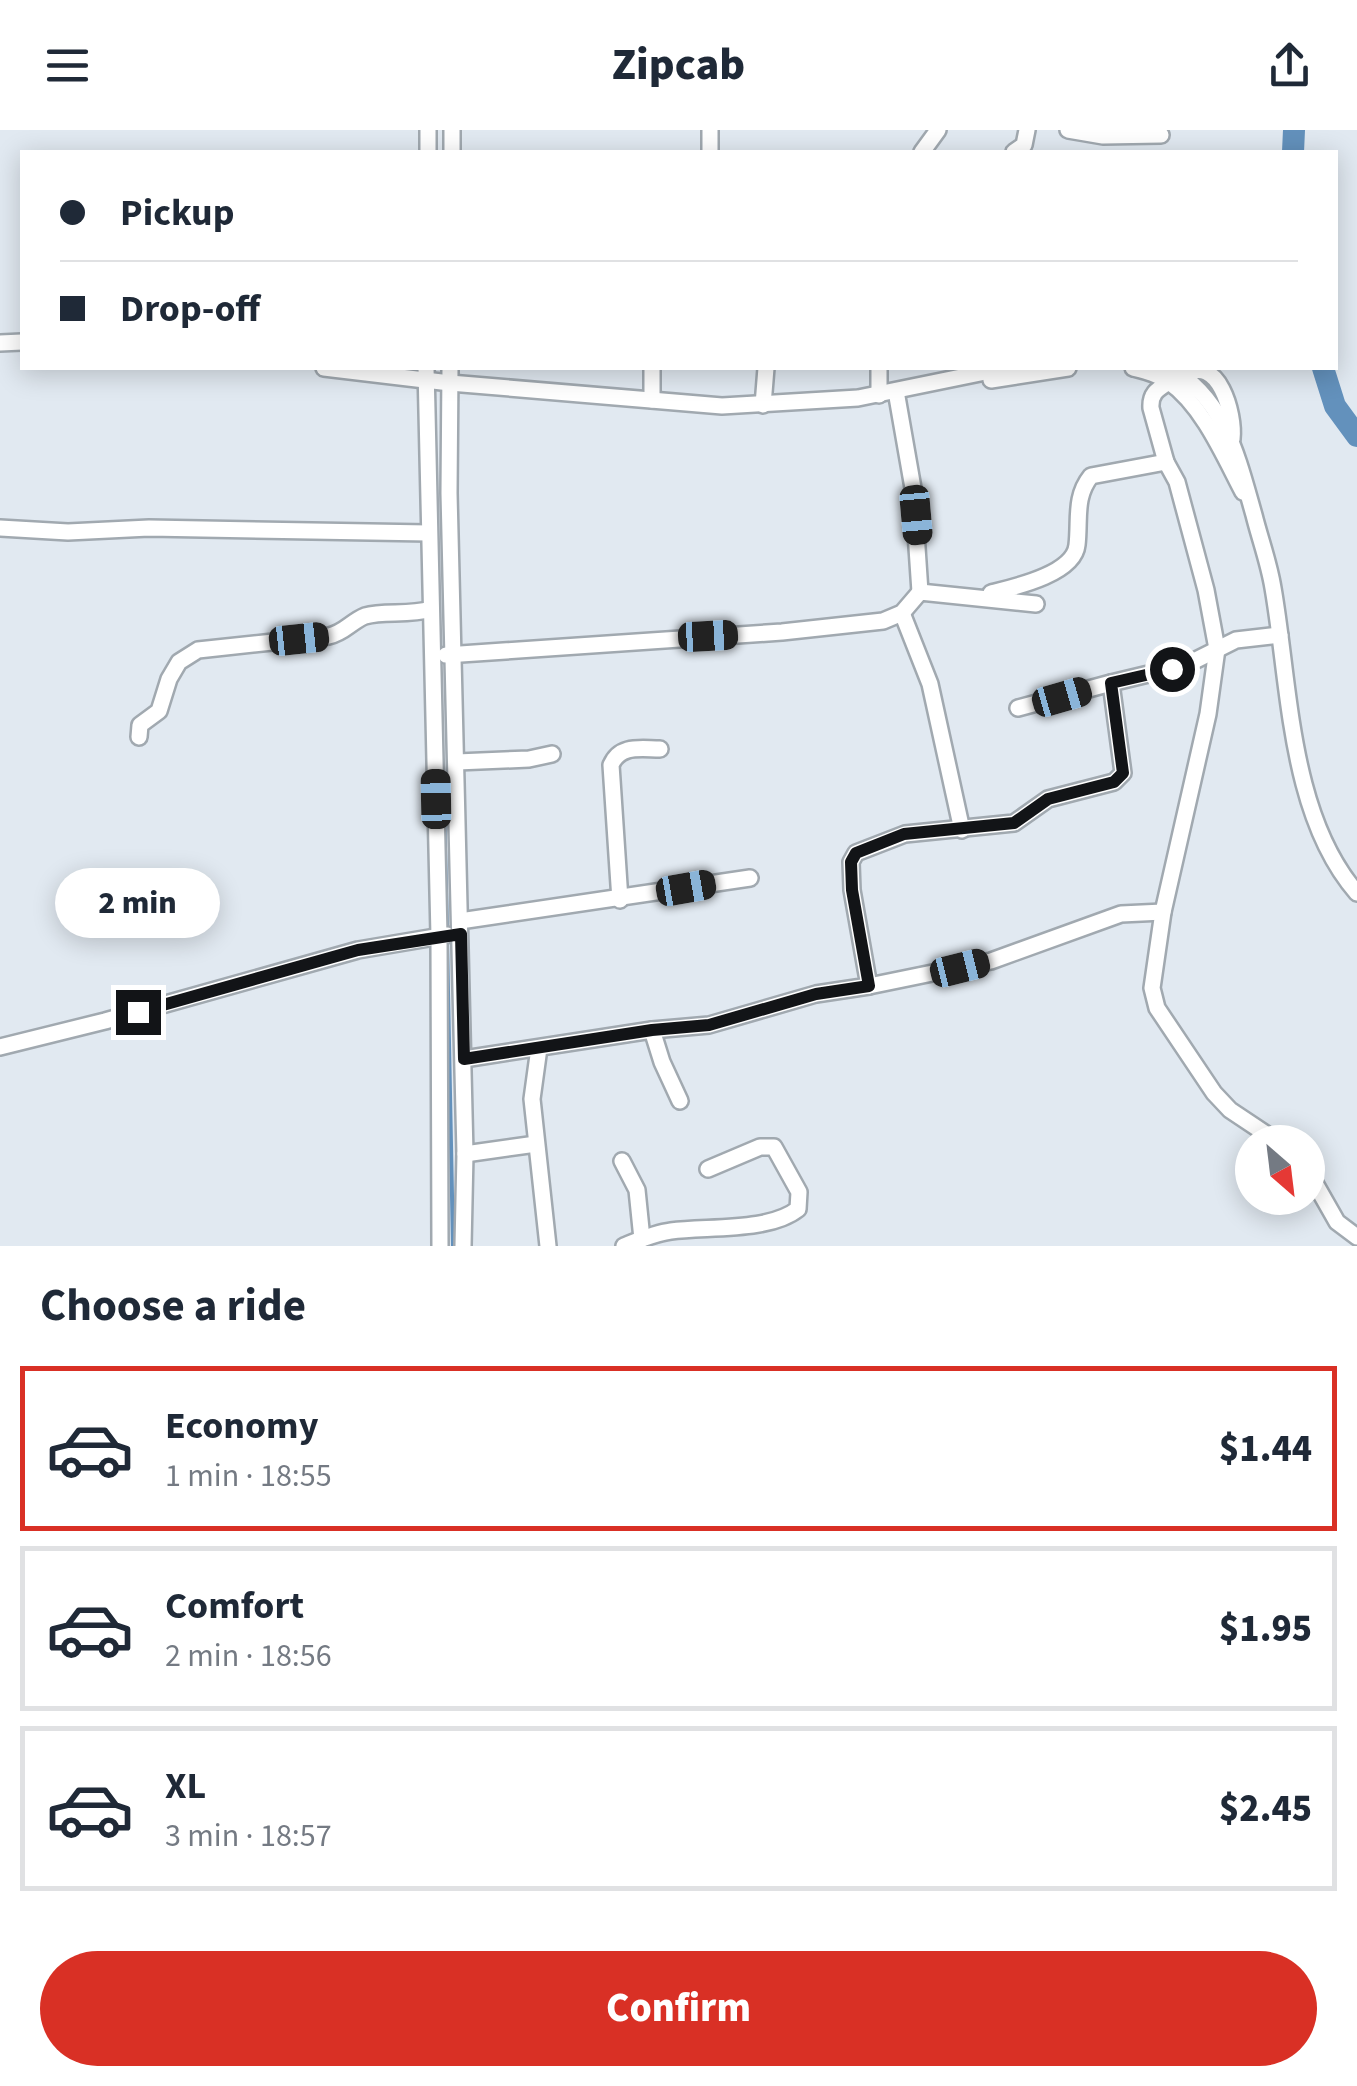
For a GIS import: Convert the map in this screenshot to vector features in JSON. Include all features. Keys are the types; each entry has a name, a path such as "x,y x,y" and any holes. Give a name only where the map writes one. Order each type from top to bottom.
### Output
{"street":[{"path":"1068,130 1103,136 1160,133"},
{"path":"358,370 450,375 722,406 879,394 993,370"},
{"path":"652,370 652,400"},
{"path":"763,405 766,370"},
{"path":"879,370 879,394"},
{"path":"900,390 1055,370"},
{"path":"1145,370 1174,375 1205,396 1232,441 1245,475 1270,572 1291,723 1304,782 1320,830 1355,890"},
{"path":"426,374 431,608 443,655 457,762 440,1246"},
{"path":"450,375 443,655 452,932 464,1059 463,1246"},
{"path":"1174,375 1150,398 1202,572 1217,649 1208,714 1163,912 1152,988 1158,1008 1200,1074 1230,1110 1252,1125"},
{"path":"1174,375 1253,514"},
{"path":"443,655 782,632 883,621 902,613 920,592 913,488 900,390"},
{"path":"978,596 1042,579 1074,554 1078,544 1076,514 1084,484 1091,476 1166,462"},
{"path":"0,528 68,532 149,528 428,533"},
{"path":"920,592 1036,604"},
{"path":"139,737 140,725 159,710 173,669 198,650 329,636 339,634 364,616 410,615 431,608"},
{"path":"902,613 930,684 962,830"},
{"path":"1018,708 1186,664 1236,640 1280,636"},
{"path":"869,986 852,890 851,862 856,853 904,834 1014,823 1048,799 1120,778 1123,773 1111,683"},
{"path":"620,900 611,765 614,757 626,750 660,748"},
{"path":"457,762 529,759 552,754"},
{"path":"0,1047 105,1022 358,950 750,878"},
{"path":"464,1059 709,1025 816,994 990,960 1121,914 1163,912"},
{"path":"652,1030 680,1101"},
{"path":"539,1048 532,1099 548,1246"},
{"path":"465,1154 536,1144"},
{"path":"624,1246 670,1231 787,1217 798,1209 799,1192 774,1148 760,1147 708,1169"},
{"path":"622,1162 636,1190 642,1239"},
{"path":"1325,1203 1348,1237"}],"waterway":[{"path":"436,130 436,150"},
{"path":"1293,150 1294,130"},
{"path":"1324,370 1335,406 1357,436"},
{"path":"443,766 447,931"},
{"path":"447,941 453,1246"}],"route":[{"path":"138,1012 358,950 461,934 464,1059 709,1025 816,994 869,986 852,890 851,862 856,853 904,834 1014,823 1048,799 1114,782 1123,773 1111,683 1172,669"}]}
